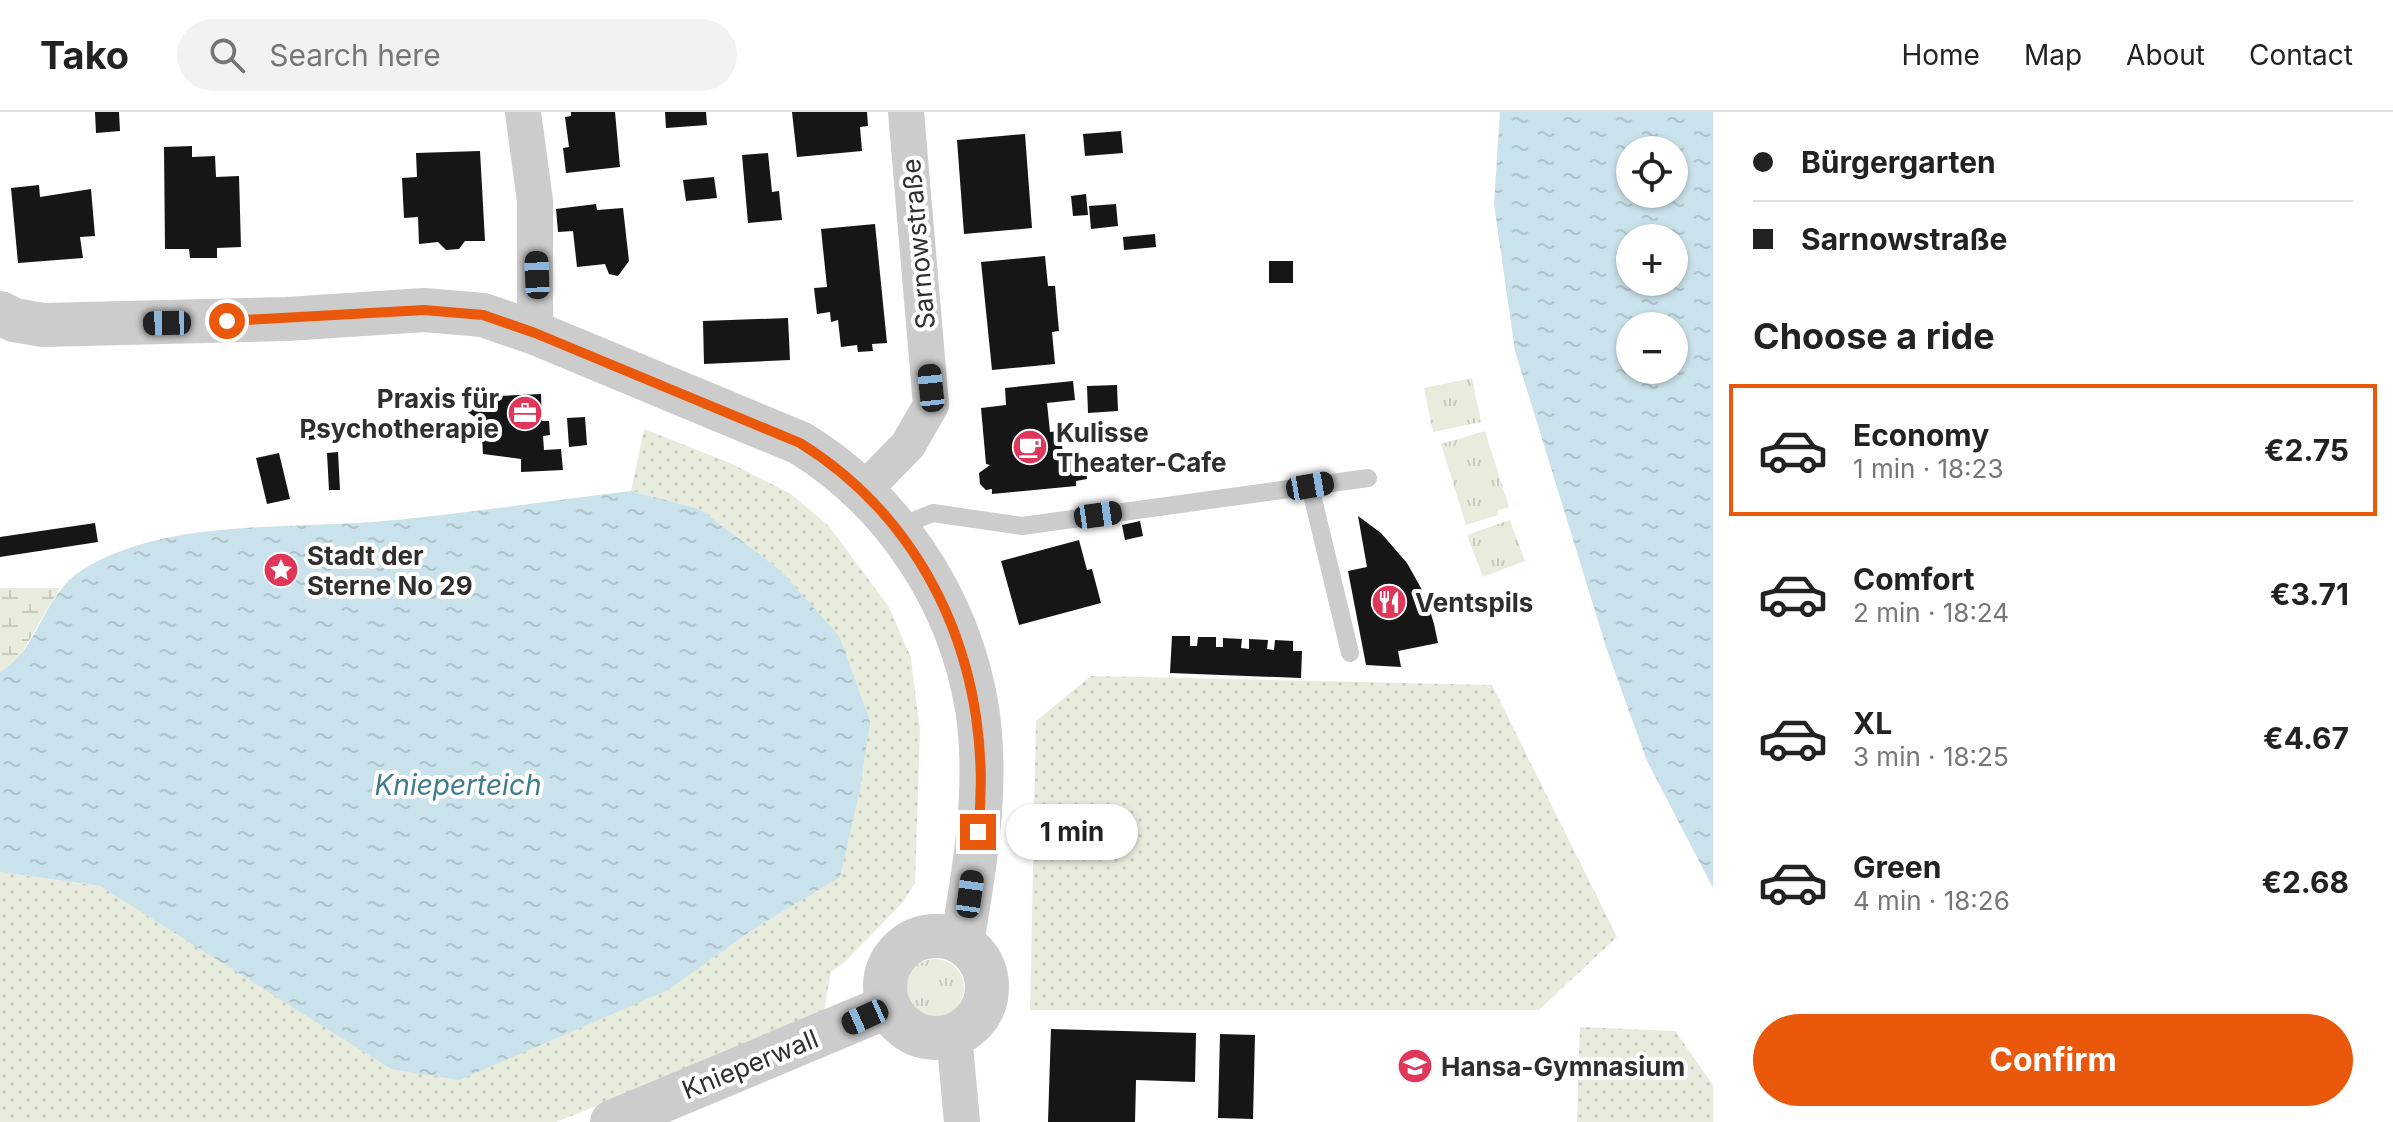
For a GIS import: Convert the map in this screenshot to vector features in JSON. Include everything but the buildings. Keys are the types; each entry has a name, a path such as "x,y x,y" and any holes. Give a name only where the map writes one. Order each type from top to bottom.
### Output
{"street":[{"path":"523,112 535,201 535,333"},
{"name":"Sarnowstraße","path":"864,490 908,445 931,405 906,112"},
{"path":"0,313 14,320 43,325 287,319 424,310 483,315 535,333 800,443 832,463 864,490 898,527 934,584 958,642 977,707 981,802 962,943"},
{"path":"931,937 962,943 974,954 987,983 979,1015 954,1035 923,1036 909,1030 889,1006 887,975 903,949 931,937"},
{"name":"Knieperwall","path":"612,1122 889,1006"},
{"path":"954,1035 962,1122"}],"lane":[{"path":"898,527 933,513 1022,526 1368,478"},
{"path":"1310,486 1350,653"}],"green space":[{"path":"1472,378 1481,422 1433,432 1424,388"},
{"path":"644,429 730,463 791,494 829,526 889,607 911,658 920,731 915,883 903,902 845,962 831,972 823,1017 556,1122 0,1122 0,872 100,886 232,967 752,930 839,877 780,570 700,509 631,491"},
{"path":"1485,431 1509,507 1497,511 1498,515 1466,525 1441,444"},
{"path":"1510,520 1525,561 1483,577 1467,535"},
{"path":"0,588 60,588 15,664 0,672"},
{"path":"1091,676 1492,685 1617,937 1539,1010 1030,1010 1036,721"},
{"path":"935,959 956,967 964,988 956,1009 935,1017 914,1009 906,988 914,967"},
{"path":"1580,1027 1675,1031 1713,1085 1713,1122 1577,1122"}],"water":[{"path":"1500,112 1713,112 1713,888 1647,761 1607,650 1515,351 1494,204"},
{"name":"Knieperteich","path":"631,491 700,509 780,570 839,636 870,721 860,790 840,877 752,930 668,990 459,1080 391,1069 100,886 0,872 0,672 24,650 58,593 82,570 148,542 185,535 261,527 404,519"}],"place":[{"name":"Praxis für Psychotherapie","path":"525,413"},
{"name":"Kulisse Theater-Cafe","path":"1030,447"},
{"name":"Stadt der Sterne No 29","path":"281,570"},
{"name":"Ventspils","path":"1389,602"},
{"name":"Hansa-Gymnasium","path":"1415,1066"}],"route":[{"path":"227,321 424,310 483,315 535,333 800,443 832,463 864,490 898,527 934,584 958,642 977,707 981,802 978,832"}]}
